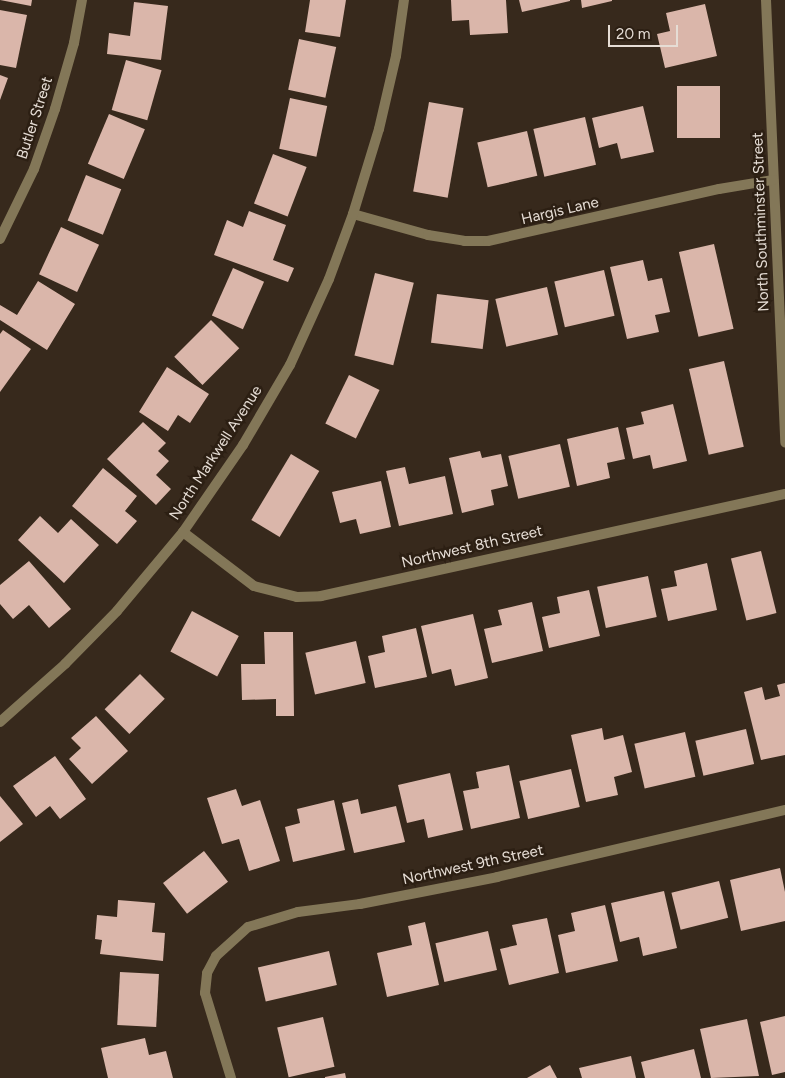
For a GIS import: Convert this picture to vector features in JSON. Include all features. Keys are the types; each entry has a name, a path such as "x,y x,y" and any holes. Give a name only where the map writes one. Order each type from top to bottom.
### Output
{"street":[{"name":"Butler Street","path":"0,239 34,169 74,43 82,0"},
{"name":"North Markwell Avenue","path":"0,722 65,664 117,611 183,532 243,445 290,365 329,278 353,214 379,129 396,56 404,0"},
{"name":"North Southminster Street","path":"766,0 785,443"},
{"name":"Hargis Lane","path":"353,214 428,235 464,241 488,241 719,189 774,180"},
{"name":"Northwest 8th Street","path":"183,532 254,586 297,597 321,596 785,494"},
{"name":"Northwest 9th Street","path":"231,1078 205,993 207,973 216,956 248,927 268,918 497,876 785,810"}],"building":[{"path":"0,0 32,0 31,6"},
{"path":"310,0 346,0 340,37 305,32"},
{"path":"451,0 506,0 508,33 470,35 469,20 452,21"},
{"path":"519,0 570,0 570,1 522,12"},
{"path":"581,0 612,0 612,1 582,8"},
{"path":"134,2 168,6 161,60 107,54 109,33 130,36"},
{"path":"705,4 717,56 665,68 657,34 670,31 666,13"},
{"path":"0,10 27,15 16,68 0,65"},
{"path":"299,39 336,47 325,98 288,90"},
{"path":"126,60 162,70 147,120 112,110"},
{"path":"0,75 8,78 0,100"},
{"path":"677,86 720,86 720,138 677,138"},
{"path":"290,98 327,106 316,157 279,149"},
{"path":"429,102 463,108 448,198 413,192"},
{"path":"643,106 654,152 621,159 617,143 599,148 592,118"},
{"path":"109,114 145,129 124,179 88,164"},
{"path":"585,117 596,165 544,177 533,129"},
{"path":"527,131 537,176 488,187 477,142"},
{"path":"273,154 307,167 288,216 254,203"},
{"path":"86,175 121,189 103,235 68,220"},
{"path":"249,211 286,225 273,260 294,268 288,282 214,255 227,220 243,227"},
{"path":"61,227 99,245 77,292 39,274"},
{"path":"714,244 734,329 698,337 679,252"},
{"path":"643,260 648,281 662,278 670,312 655,315 659,332 627,339 610,267"},
{"path":"233,268 264,282 243,329 212,316"},
{"path":"604,270 615,316 565,327 554,281"},
{"path":"375,273 414,283 393,365 354,355"},
{"path":"38,281 75,304 47,350 0,320 0,305 17,315"},
{"path":"547,287 558,335 506,347 495,299"},
{"path":"437,294 489,300 483,349 431,343"},
{"path":"211,320 239,348 203,385 174,357"},
{"path":"3,330 31,349 0,392 0,334"},
{"path":"724,361 744,447 709,455 689,369"},
{"path":"167,367 209,394 190,423 178,415 168,431 139,412"},
{"path":"349,375 380,390 356,438 325,424"},
{"path":"673,404 687,461 653,469 650,455 633,459 626,428 644,424 641,412"},
{"path":"143,422 166,443 158,451 169,461 156,475 171,489 156,505 107,459"},
{"path":"618,427 625,459 607,463 610,478 577,486 567,439"},
{"path":"560,444 570,487 518,499 508,456"},
{"path":"480,451 482,458 501,454 508,486 491,490 494,505 462,513 449,458"},
{"path":"291,454 319,471 280,537 251,520"},
{"path":"405,467 409,484 445,476 453,514 399,526 386,471"},
{"path":"103,468 137,496 125,511 137,521 117,544 72,506"},
{"path":"381,481 391,527 360,534 356,519 340,523 332,492"},
{"path":"40,516 58,533 71,519 99,545 64,583 18,540"},
{"path":"761,551 776,613 746,621 731,558"},
{"path":"29,561 71,609 49,628 29,605 13,619 0,604 0,585"},
{"path":"707,563 717,610 668,621 661,589 677,586 674,571"},
{"path":"648,576 657,617 606,628 597,587"},
{"path":"589,590 600,636 549,648 542,617 560,613 557,597"},
{"path":"532,602 543,651 492,663 484,629 502,625 498,610"},
{"path":"192,611 239,636 217,676 170,652"},
{"path":"473,614 488,678 455,686 451,669 432,674 421,626"},
{"path":"416,628 427,677 375,688 368,656 385,652 382,636"},
{"path":"264,632 293,632 294,716 276,716 276,699 242,700 241,664 265,664"},
{"path":"356,641 366,683 315,695 305,653"},
{"path":"140,674 165,699 129,734 105,709"},
{"path":"785,683 785,755 761,760 744,692 762,687 765,700 780,696 777,685"},
{"path":"96,716 128,751 92,784 69,759 81,748 71,738"},
{"path":"602,728 604,740 623,735 632,772 614,777 618,795 586,802 571,735"},
{"path":"746,729 754,764 703,776 695,741"},
{"path":"685,732 695,777 645,789 634,744"},
{"path":"55,756 86,799 60,819 50,806 36,817 13,786"},
{"path":"509,765 520,818 471,829 463,791 479,788 476,772"},
{"path":"571,769 580,807 528,819 519,781"},
{"path":"450,773 463,830 428,838 424,819 407,823 398,785"},
{"path":"236,789 242,806 260,800 280,861 249,871 239,839 222,844 207,798"},
{"path":"0,796 23,824 0,842"},
{"path":"358,799 361,814 396,806 405,842 354,853 342,803"},
{"path":"334,800 345,850 293,862 285,827 300,823 297,809"},
{"path":"204,851 228,882 187,914 163,883"},
{"path":"780,868 785,892 785,921 741,931 730,880"},
{"path":"719,881 728,918 681,930 671,893"},
{"path":"664,891 677,948 643,956 639,937 620,942 611,903"},
{"path":"118,900 155,903 152,932 165,933 163,961 100,954 102,940 95,939 97,915 117,917"},
{"path":"605,905 618,961 566,973 558,935 575,931 571,913"},
{"path":"547,918 559,973 509,985 500,949 517,945 512,925"},
{"path":"425,922 439,985 387,997 377,953 412,945 408,926"},
{"path":"488,931 497,970 444,982 435,943"},
{"path":"329,951 337,985 266,1002 258,967"},
{"path":"120,972 159,974 156,1027 117,1025"},
{"path":"785,1016 785,1072 772,1075 760,1022"},
{"path":"323,1017 334,1067 289,1077 277,1028"},
{"path":"747,1019 759,1076 711,1078 700,1029"},
{"path":"145,1038 149,1055 166,1051 173,1078 108,1078 101,1048"},
{"path":"694,1049 701,1078 645,1078 641,1062"},
{"path":"631,1056 636,1078 582,1078 579,1068"},
{"path":"550,1065 557,1078 527,1078"},
{"path":"345,1073 346,1078 325,1078 325,1077"}]}
